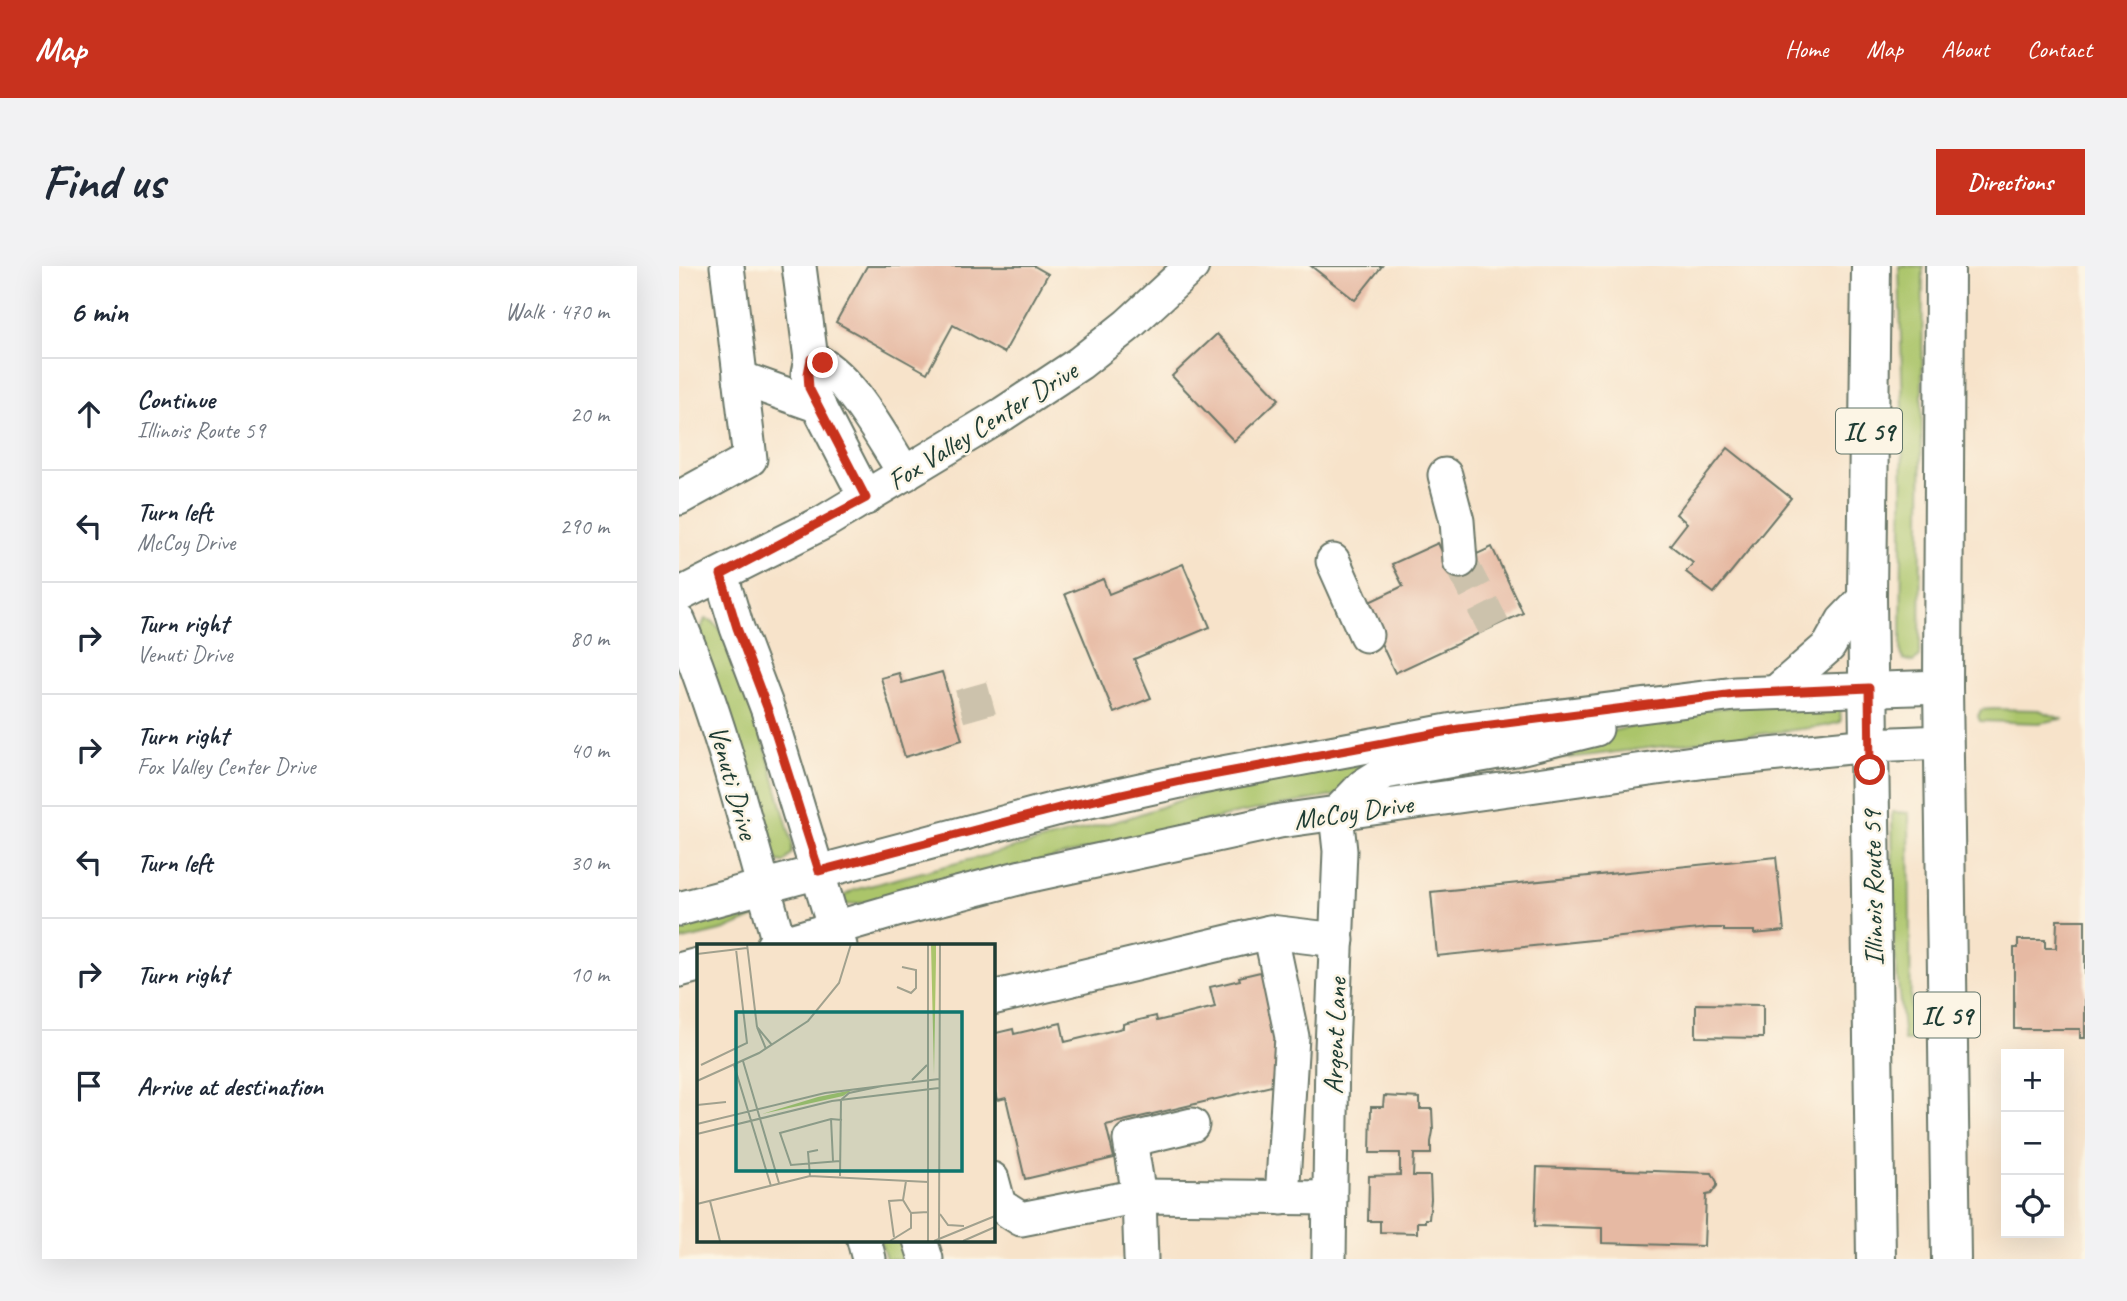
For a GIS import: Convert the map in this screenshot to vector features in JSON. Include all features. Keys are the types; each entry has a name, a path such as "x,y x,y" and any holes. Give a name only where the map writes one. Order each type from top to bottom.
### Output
{"main road":[{"name":"Illinois Route 59","path":"1871,266 1867,596 1876,1259"},
{"name":"IL 59","path":"1945,266 1943,687 1951,1259"}],"street":[{"path":"679,498 750,459 727,266"},
{"path":"799,266 811,359 809,388 866,498"},
{"name":"Fox Valley Center Drive","path":"679,595 866,498 1003,414 1080,363 1128,325 1192,266"},
{"path":"811,359 823,363 836,373 905,474"},
{"path":"740,378 819,406"},
{"path":"1445,475 1458,522 1460,561"},
{"path":"1333,561 1366,635"},
{"name":"Venuti Drive","path":"721,575 737,628 768,710 837,937"},
{"path":"1776,692 1829,646 1843,621 1867,596"},
{"name":"Venuti Drive","path":"679,622 711,703 778,944"},
{"name":"McCoy Drive","path":"679,909 1059,808 1248,768 1459,729 1735,694 1943,687"},
{"path":"1336,814 1363,786 1385,772 1515,749 1735,694"},
{"name":"McCoy Drive","path":"785,944 837,937 1022,877 1219,833 1707,761 1870,745 1944,743"},
{"name":"Argent Lane","path":"1329,1259 1340,851 1336,814"},
{"path":"1270,932 1292,1037 1282,1198"},
{"path":"994,998 1270,932 1337,940"},
{"path":"679,970 697,965"},
{"path":"1141,1259 1139,1196 1130,1140 1192,1125"},
{"path":"994,1186 999,1205 1021,1219 1139,1196 1330,1198"},
{"path":"865,1242 869,1259"},
{"path":"921,1242 926,1259"}],"green space":[{"path":"1899,266 1923,266 1920,657 1913,662 1903,659 1901,652 1903,413"},
{"path":"705,619 712,621 722,631 753,703 792,842 792,853 784,863 778,862 766,838 700,631"},
{"path":"1810,700 1840,708 1841,722 1552,760 1379,790 1551,745 1709,709"},
{"path":"1981,710 2039,710 2061,719 2039,723 1980,721 1978,716"},
{"path":"1404,752 1344,794 1239,813 869,902 846,905 842,902 844,896 854,890 1125,819 1190,797 1247,782"},
{"path":"1892,812 1909,813 1911,1041 1904,1041 1894,945"},
{"path":"752,908 757,912 755,917 725,930 679,941 679,923"},
{"path":"881,1242 908,1242 912,1259 886,1259"}],"building":[{"path":"867,266 1034,266 1048,274 1004,353 953,325 927,373 836,322"},
{"path":"1311,266 1382,266 1355,300"},
{"path":"1217,334 1279,399 1234,441 1172,376"},
{"path":"1728,448 1791,498 1714,593 1686,572 1693,563 1670,545 1687,523 1676,514"},
{"path":"1438,543 1449,567 1492,547 1523,613 1395,673 1363,605 1403,586 1392,564"},
{"path":"1183,564 1210,627 1134,659 1151,698 1114,713 1065,594 1103,579 1109,594"},
{"path":"942,672 962,740 905,757 881,678 899,673 902,683"},
{"path":"1776,857 1784,931 1754,934 1754,931 1709,928 1437,956 1431,892"},
{"path":"2057,920 2085,920 2085,1038 2080,1038 2080,1029 2014,1029 2014,948 2018,948 2018,940 2045,940 2045,948 2056,948"},
{"path":"1273,969 1284,1083 1106,1125 1114,1158 1025,1179 1006,1098 998,1100 994,1084 994,1034 1013,1029 1014,1034 1061,1023 1065,1042 1123,1028 1123,1024 1156,1016 1157,1021 1215,1007 1210,987 1240,980 1239,977"},
{"path":"1696,1004 1763,1005 1763,1038 1696,1037"},
{"path":"1384,1096 1420,1098 1420,1109 1432,1109 1431,1154 1414,1154 1413,1176 1430,1176 1431,1199 1429,1219 1417,1222 1417,1233 1380,1232 1380,1221 1368,1221 1369,1176 1400,1175 1400,1153 1370,1153 1371,1107 1383,1107"},
{"path":"1537,1167 1712,1173 1717,1186 1711,1194 1706,1195 1704,1246 1602,1243 1602,1228 1535,1226"}],"tunnel":[{"path":"1460,561 1494,627"},
{"path":"971,686 980,718"}],"route":[{"path":"823,363 811,359 809,388 866,498 721,575 737,628 768,710 819,871 1059,808 1185,780 1459,729 1735,694 1869,688 1870,770"}]}
